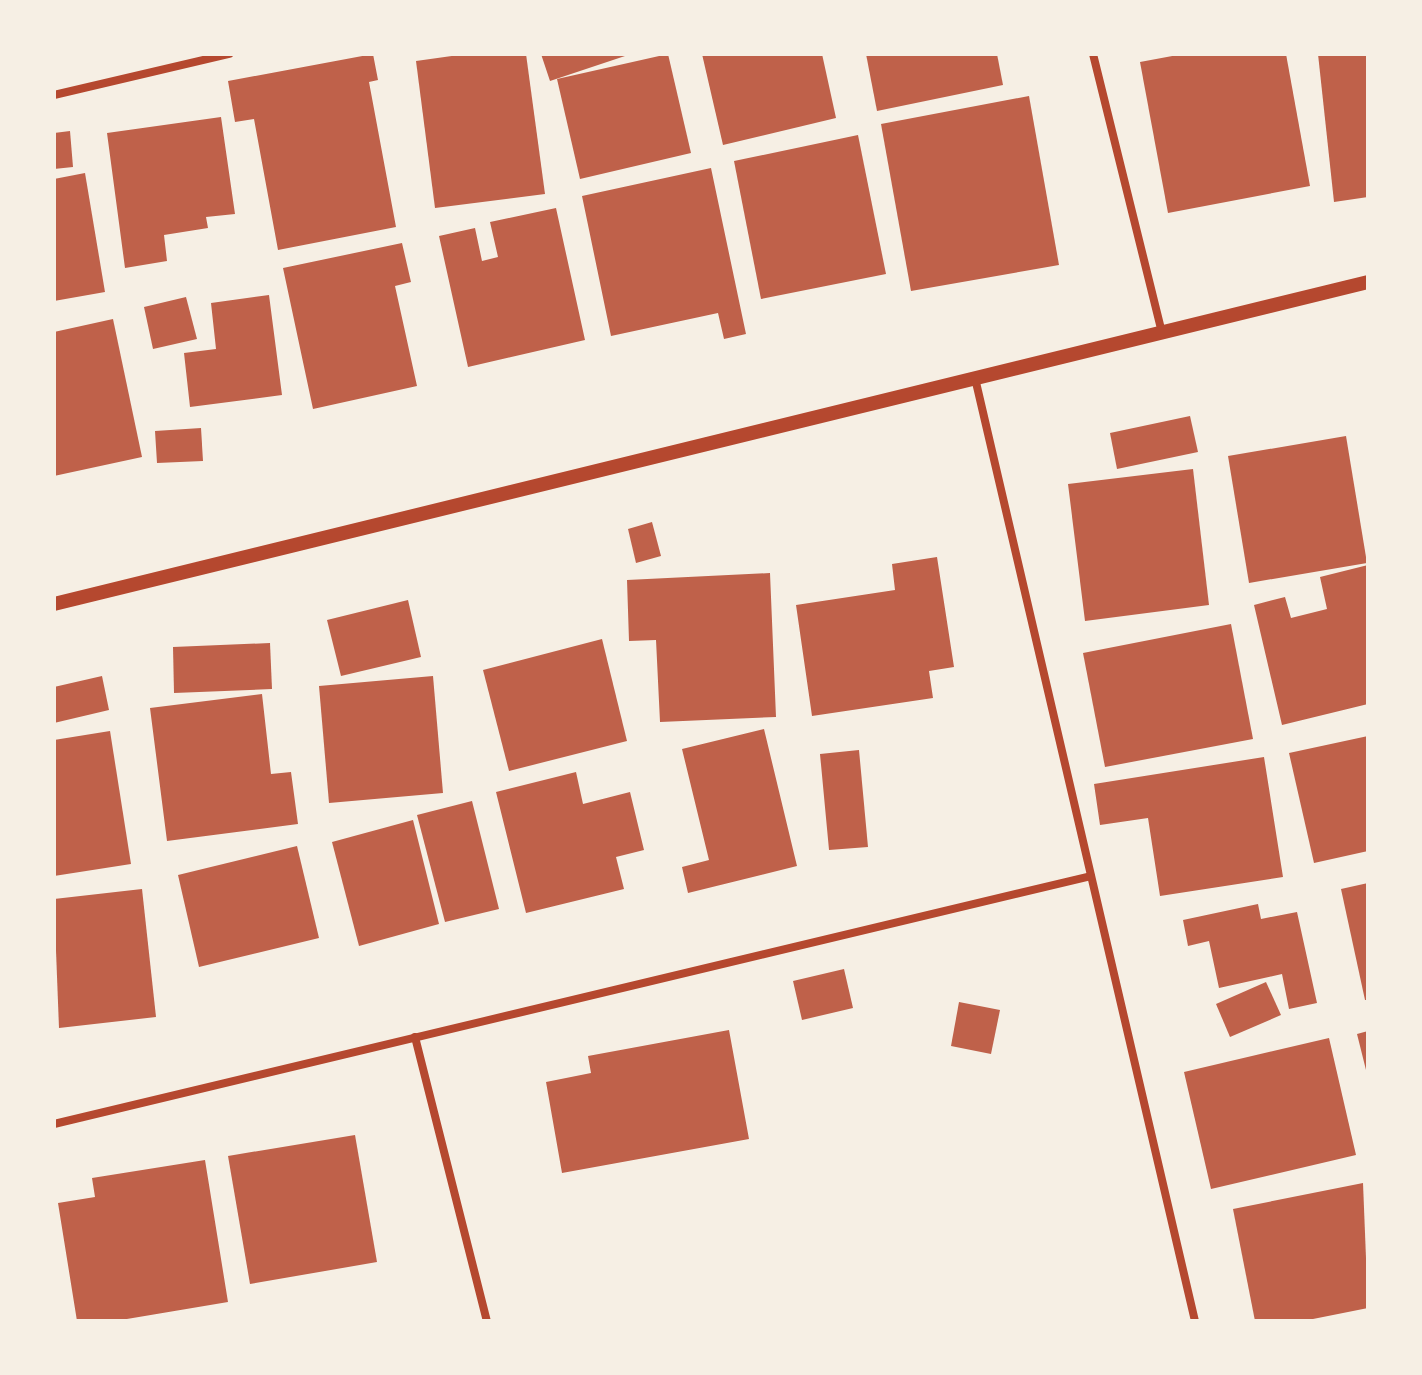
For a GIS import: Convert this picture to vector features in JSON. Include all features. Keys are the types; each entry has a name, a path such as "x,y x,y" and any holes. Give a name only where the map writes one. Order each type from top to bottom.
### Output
{"street":[{"path":"54,95 229,54"},
{"path":"1093,54 1162,332"},
{"path":"54,604 1368,282"},
{"path":"975,378 1195,1321"},
{"path":"54,1124 1091,876"},
{"path":"415,1037 487,1321"}],"building":[{"path":"373,54 378,80 369,82 396,227 278,250 254,119 235,122 228,81"},
{"path":"466,54 526,54 545,194 435,208 416,61"},
{"path":"541,54 628,54 628,55 550,81"},
{"path":"668,54 691,153 580,179 557,79"},
{"path":"702,54 822,54 836,118 723,145"},
{"path":"866,54 997,54 1003,85 877,111"},
{"path":"1183,54 1286,54 1310,186 1168,213 1140,62"},
{"path":"1318,54 1368,54 1368,197 1334,202"},
{"path":"1029,96 1059,265 911,291 881,124"},
{"path":"221,117 235,214 206,217 208,228 164,235 167,261 125,268 107,133"},
{"path":"70,131 73,167 54,169 54,133"},
{"path":"858,135 886,274 761,299 734,161"},
{"path":"711,168 746,334 724,339 718,313 611,336 582,196"},
{"path":"85,173 105,292 54,301 54,179"},
{"path":"556,208 585,340 468,367 439,236 475,228 482,261 498,257 490,222"},
{"path":"402,243 411,282 395,286 417,386 313,409 283,268"},
{"path":"269,295 282,395 190,407 184,353 216,349 211,303"},
{"path":"186,297 197,339 153,349 144,307"},
{"path":"113,319 142,457 54,476 54,332"},
{"path":"1190,416 1198,452 1117,469 1110,433"},
{"path":"201,428 203,461 157,463 155,431"},
{"path":"1346,436 1367,563 1249,583 1228,456"},
{"path":"1193,469 1209,605 1085,621 1068,484"},
{"path":"652,522 661,556 636,563 628,529"},
{"path":"937,557 954,667 929,671 933,698 812,716 796,605 895,590 892,564"},
{"path":"1368,565 1368,704 1282,725 1254,605 1285,597 1291,618 1327,609 1320,577"},
{"path":"770,573 776,717 660,722 656,640 629,641 627,580"},
{"path":"408,600 421,657 341,676 327,620"},
{"path":"1231,624 1253,739 1105,767 1083,653"},
{"path":"602,639 627,741 509,771 483,670"},
{"path":"270,643 272,689 174,693 173,647"},
{"path":"102,676 109,710 54,723 54,687"},
{"path":"433,676 443,793 329,803 319,686"},
{"path":"262,694 271,774 291,772 298,824 167,841 150,708"},
{"path":"764,729 797,866 688,893 682,867 709,860 682,749"},
{"path":"110,731 131,864 54,876 54,740"},
{"path":"1368,736 1368,851 1314,863 1289,753"},
{"path":"859,750 868,847 829,850 820,754"},
{"path":"1264,757 1283,877 1160,896 1148,818 1100,825 1094,784"},
{"path":"576,772 583,804 630,792 644,850 616,857 624,889 526,913 496,792"},
{"path":"472,801 499,909 445,922 417,815"},
{"path":"413,820 439,924 359,946 332,842"},
{"path":"297,846 319,938 199,967 178,875"},
{"path":"1368,883 1368,1000 1365,1000 1341,889"},
{"path":"142,889 156,1017 59,1028 54,899"},
{"path":"1258,904 1261,919 1297,912 1317,1003 1289,1009 1282,974 1219,988 1209,941 1188,946 1183,920"},
{"path":"844,969 853,1008 802,1020 793,981"},
{"path":"1266,982 1281,1015 1230,1037 1216,1004"},
{"path":"959,1002 1000,1010 991,1054 951,1046"},
{"path":"729,1030 749,1139 562,1173 546,1082 591,1073 588,1056"},
{"path":"1368,1031 1368,1073 1367,1074 1357,1034"},
{"path":"1329,1038 1356,1155 1211,1189 1184,1072"},
{"path":"355,1135 377,1262 250,1284 228,1156"},
{"path":"205,1160 228,1302 115,1321 77,1321 58,1203 95,1197 92,1178"},
{"path":"1363,1183 1368,1308 1303,1321 1255,1321 1233,1209"}]}
